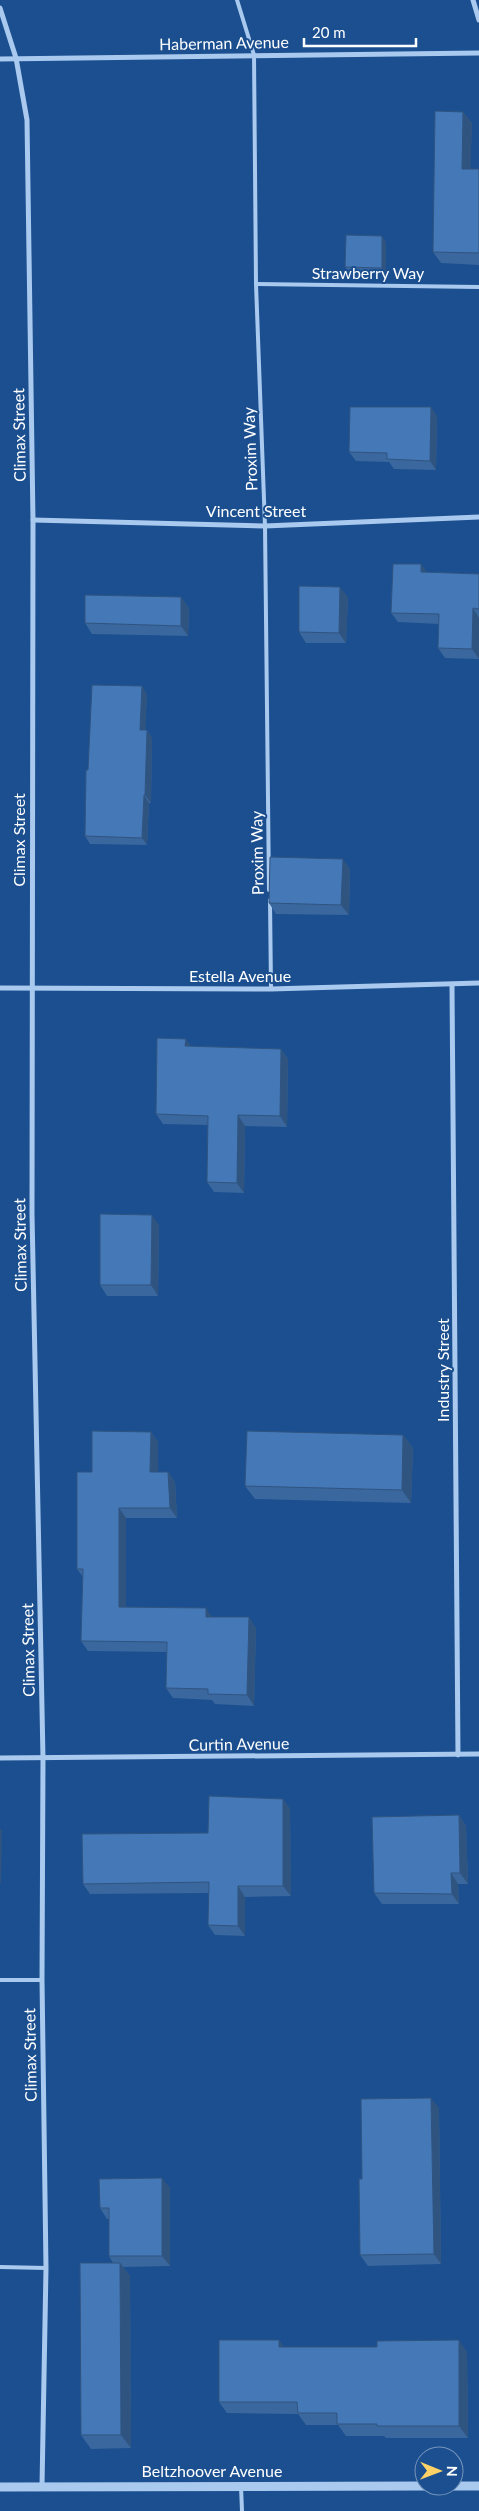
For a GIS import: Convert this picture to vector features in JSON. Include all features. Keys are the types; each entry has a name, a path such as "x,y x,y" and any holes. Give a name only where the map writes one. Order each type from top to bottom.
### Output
{"street":[{"path":"473,0 479,20"},
{"name":"Climax Street","path":"0,8 16,58 28,120 33,520 32,1214 43,1758 42,1980 46,2268 42,2486"},
{"name":"Haberman Avenue","path":"0,59 479,53"},
{"name":"Vincent Street","path":"33,520 265,526 479,517"},
{"name":"Estella Avenue","path":"0,988 271,989 479,984"},
{"name":"Industry Street","path":"452,985 458,1754"},
{"name":"Curtin Avenue","path":"0,1758 479,1754"},
{"name":"Beltzhoover Avenue","path":"0,2487 414,2486"},
{"path":"464,2486 479,2486"}],"lane":[{"name":"Proxim Way","path":"237,0 254,55 256,284 265,526 271,989"},
{"name":"Strawberry Way","path":"256,284 479,287"},
{"path":"0,1980 42,1980"},
{"path":"0,2267 46,2268"},
{"path":"241,2486 242,2511"}],"building":[{"path":"435,111 463,112 462,169 479,169 479,253 433,252"},
{"path":"346,235 382,236 382,268 345,267"},
{"path":"350,407 431,407 430,461 387,459 387,453 349,452"},
{"path":"393,564 421,564 421,572 479,574 479,609 473,608 472,649 438,648 439,614 391,613"},
{"path":"299,586 340,587 339,633 299,632"},
{"path":"85,595 181,597 181,626 85,623"},
{"path":"92,685 142,686 140,730 147,730 142,838 85,836 86,770 88,770"},
{"path":"270,857 343,859 341,905 269,903"},
{"path":"157,1038 186,1039 185,1046 281,1049 280,1116 238,1115 237,1183 207,1182 208,1116 156,1114"},
{"path":"100,1214 152,1215 151,1285 100,1285"},
{"path":"92,1431 151,1432 150,1472 168,1472 170,1508 119,1508 119,1607 206,1608 206,1617 249,1617 247,1695 208,1694 208,1689 166,1688 167,1642 81,1641 83,1569 77,1569 77,1472 92,1472"},
{"path":"247,1431 403,1435 402,1490 245,1486"},
{"path":"209,1796 283,1799 283,1886 238,1886 238,1926 208,1925 209,1882 83,1884 82,1834 208,1833"},
{"path":"459,1815 460,1873 451,1873 452,1894 374,1893 372,1817"},
{"path":"431,2098 434,2254 360,2255 359,2179 362,2179 361,2099"},
{"path":"162,2178 162,2256 109,2256 109,2208 100,2208 99,2179"},
{"path":"80,2263 120,2263 121,2435 81,2435"},
{"path":"219,2340 279,2340 279,2347 377,2347 377,2341 459,2340 459,2426 337,2424 337,2413 298,2413 297,2402 219,2402"}]}
